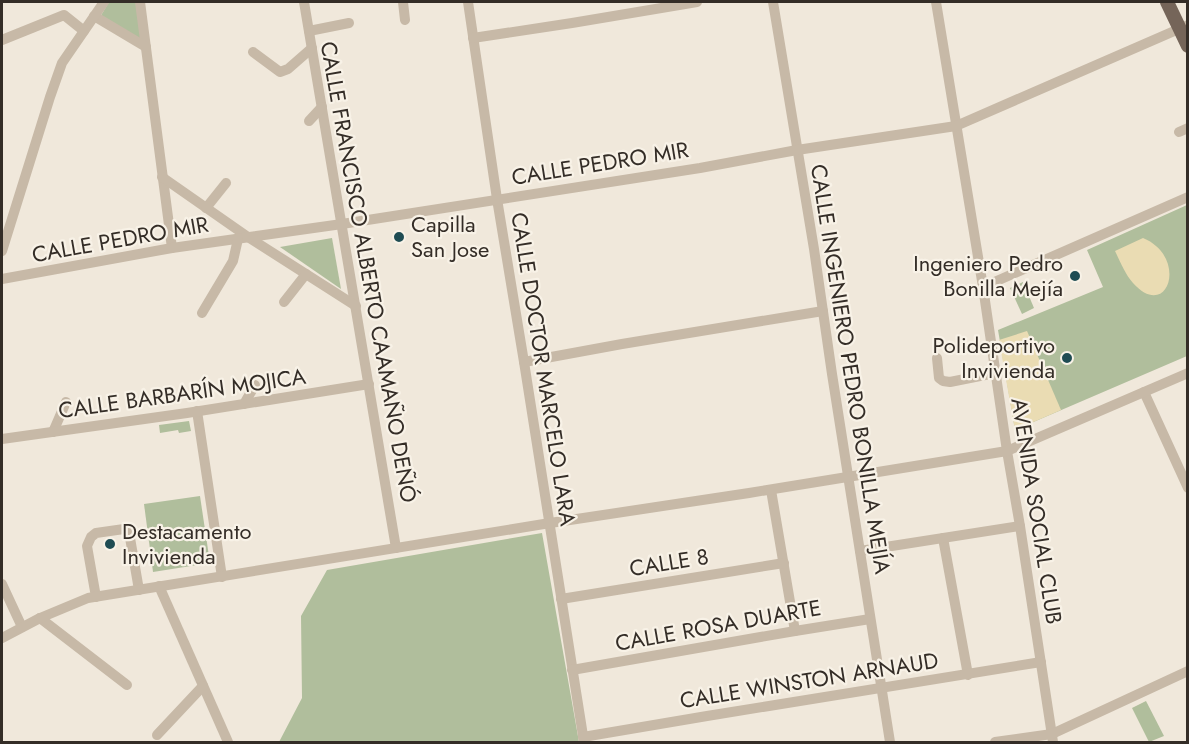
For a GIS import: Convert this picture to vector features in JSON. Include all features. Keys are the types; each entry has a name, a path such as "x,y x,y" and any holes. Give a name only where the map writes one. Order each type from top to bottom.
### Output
{"main road":[{"path":"1167,2 1183,27 1188,46"}],"street":[{"path":"2,251 62,63 104,2"},
{"path":"140,2 172,248"},
{"name":"CALLE FRANCISCO ALBERTO CAAMAÑO DEÑÓ","path":"304,2 396,548"},
{"path":"403,2 405,20"},
{"name":"CALLE DOCTOR MARCELO LARA","path":"468,2 583,740"},
{"path":"473,38 697,2"},
{"name":"CALLE INGENIERO PEDRO BONILLA MEJÍA","path":"773,2 890,742"},
{"name":"AVENIDA SOCIAL CLUB","path":"936,2 1053,738"},
{"path":"2,40 64,15 84,30"},
{"path":"94,16 146,48"},
{"path":"309,31 349,23"},
{"name":"CALLE PEDRO MIR","path":"2,279 172,248 342,224 956,126 1183,27"},
{"path":"253,52 280,72 288,69 312,48"},
{"path":"309,121 322,107"},
{"path":"162,177 207,208 243,238 356,306"},
{"path":"207,208 226,183"},
{"path":"983,287 1188,197"},
{"path":"202,313 233,261 243,238"},
{"path":"284,302 306,274"},
{"path":"524,362 823,310"},
{"path":"937,358 939,378 943,381 950,382 995,373"},
{"path":"2,638 40,618 88,598 1007,452 1188,373"},
{"name":"CALLE BARBARÍN MOJICA","path":"2,439 369,384"},
{"path":"244,404 255,385"},
{"path":"1144,392 1188,488"},
{"path":"53,432 66,402"},
{"path":"197,411 222,577"},
{"path":"771,490 795,631"},
{"path":"860,551 1020,526"},
{"path":"96,597 87,546 91,537 96,533 124,529 129,532 139,590"},
{"path":"943,538 968,675"},
{"name":"CALLE 8","path":"561,599 784,563"},
{"path":"2,584 22,627"},
{"path":"159,586 228,742"},
{"path":"40,618 127,686"},
{"name":"CALLE ROSA DUARTE","path":"572,670 870,619"},
{"name":"CALLE WINSTON ARNAUD","path":"583,740 719,714 1041,662"},
{"path":"995,742 1053,738 1188,671"},
{"path":"157,735 203,686"}],"green space":[{"path":"109,2 136,2 142,41 100,17"},
{"path":"1187,205 1187,356 1015,430 998,330 1103,287 1087,250"},
{"path":"332,238 341,289 280,247"},
{"path":"1023,282 1034,308 1022,314 1010,288"},
{"path":"189,421 191,431 179,433 178,430 160,433 159,425"},
{"path":"200,496 210,563 153,572 144,504"},
{"path":"542,533 579,742 279,742 302,698 301,616 327,570"},
{"path":"1146,701 1164,736 1149,742 1132,708"}],"sand":[{"path":"1143,238 1157,247 1166,259 1169,271 1164,291 1156,295 1145,293 1133,283 1115,251"},
{"path":"1027,331 1061,410 1015,430 999,340"}],"place":[{"name":"Capilla San Jose","path":"399,237"},
{"name":"Ingeniero Pedro Bonilla Mejía","path":"1075,276"},
{"name":"Polideportivo Invivienda","path":"1067,358"},
{"name":"Destacamento Invivienda","path":"110,544"}]}
